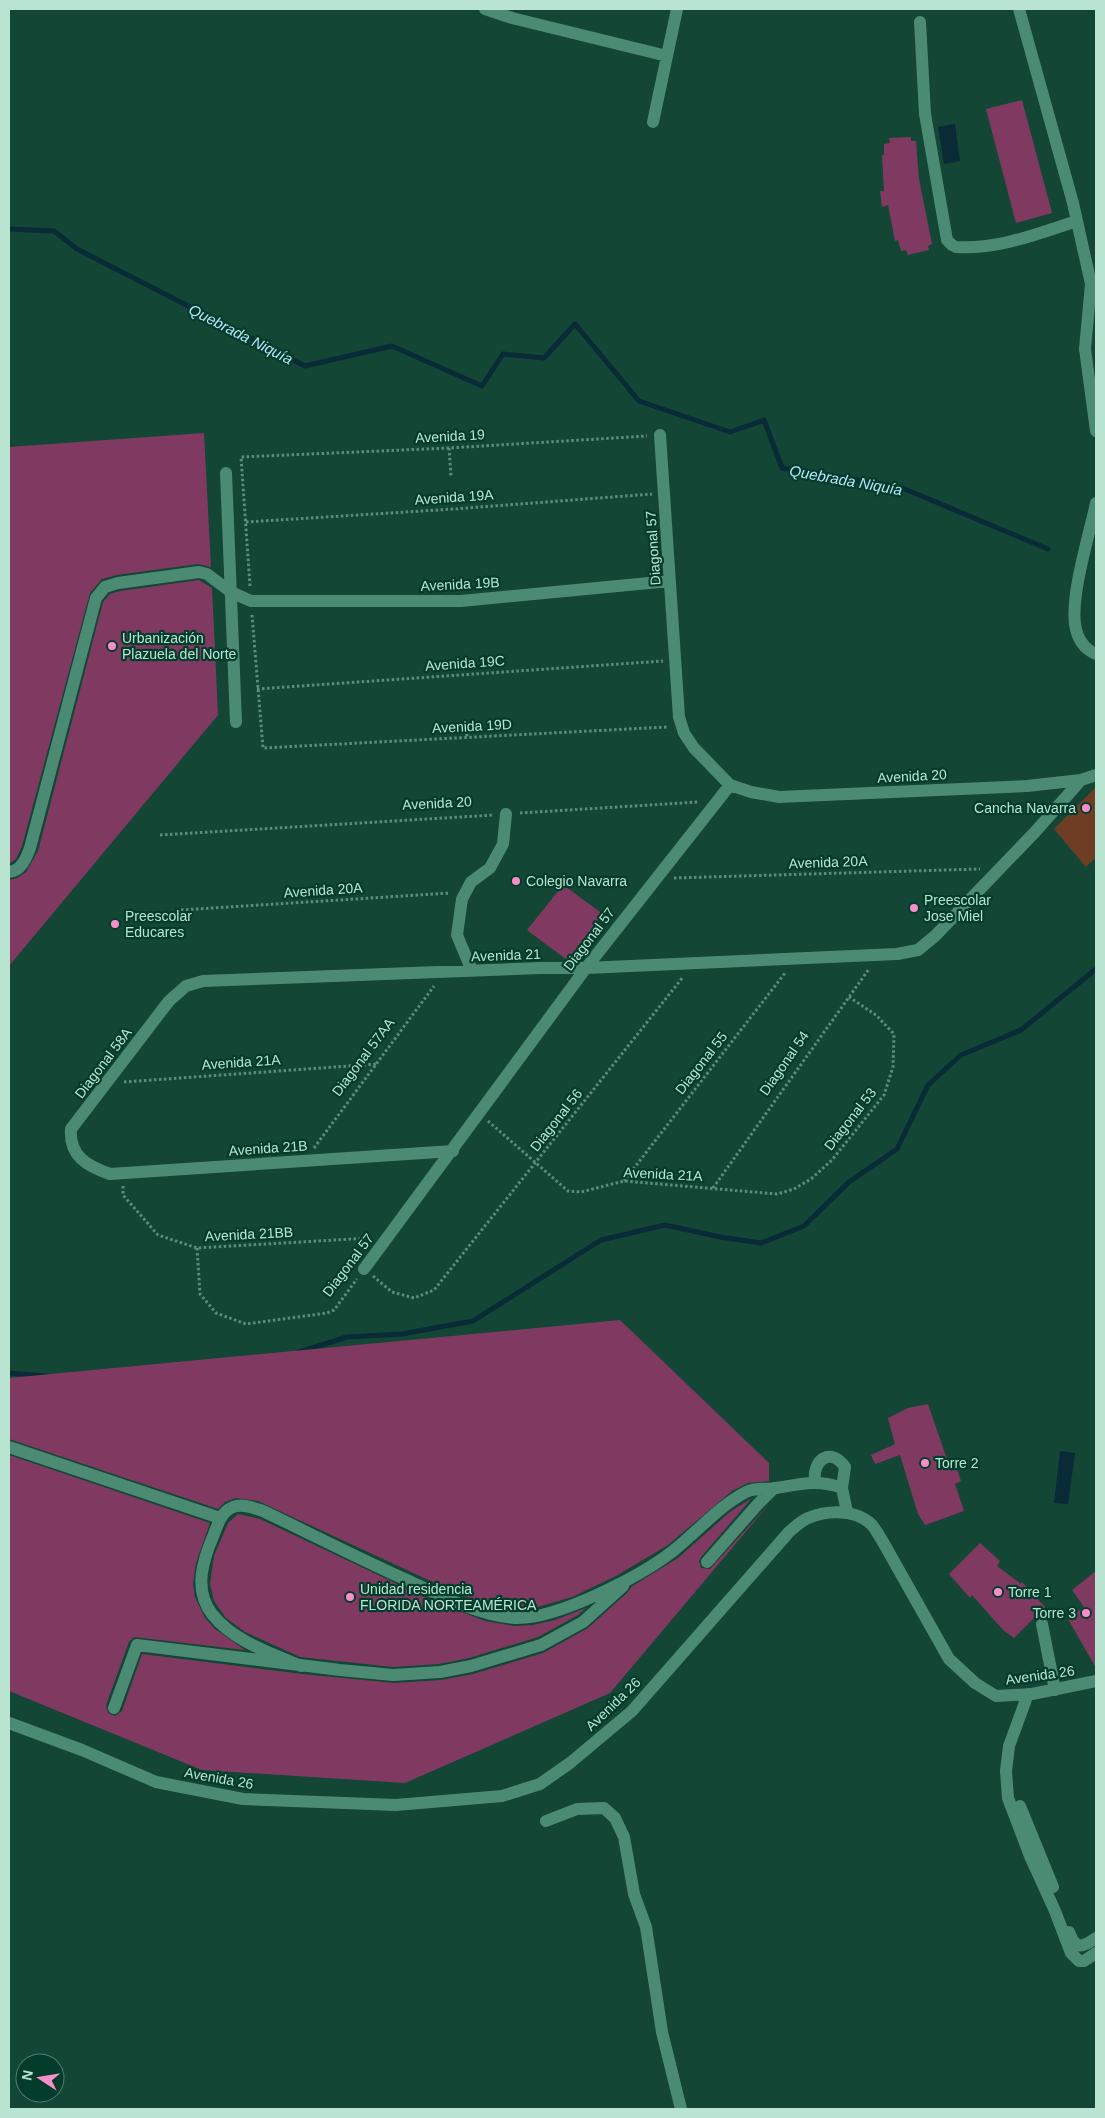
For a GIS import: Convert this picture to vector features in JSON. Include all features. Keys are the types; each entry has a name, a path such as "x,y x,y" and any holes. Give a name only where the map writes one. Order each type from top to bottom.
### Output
{"street":[{"path":"485,9 512,18 667,56"},
{"path":"653,122 677,9"},
{"path":"1019,9 1078,221 1091,284 1085,348 1096,431"},
{"path":"920,22 926,114 947,240 956,247 992,245 1016,240 1078,221"},
{"name":"Diagonal 57","path":"364,1269 453,1151 586,968 730,784 694,748 682,726 677,697 660,435"},
{"path":"226,472 236,722"},
{"path":"1096,503 1076,597 1075,624 1080,641 1086,648 1096,654"},
{"path":"9,872 14,871 25,862 30,848 96,598 105,587 118,583 199,572 207,574 231,592"},
{"name":"Avenida 19B","path":"231,592 251,601 461,601 670,581"},
{"name":"Avenida 20","path":"730,784 751,792 779,798 1027,786 1082,780 1096,775"},
{"path":"1000,869 1082,780"},
{"path":"472,971 457,935 462,899 471,882 490,868 499,852 503,844 506,814"},
{"name":"Avenida 21","path":"186,986 203,980 586,968 880,955 918,950 935,936 1000,869"},
{"name":"Diagonal 58A","path":"87,1163 74,1151 70,1141 72,1129 169,1002 186,986"},
{"name":"Avenida 21B","path":"87,1163 97,1170 110,1174 453,1151"},
{"path":"9,1447 220,1518"},
{"path":"815,1482 814,1475 817,1463 822,1458 835,1457 840,1460 845,1467 842,1488 847,1512"},
{"path":"114,1708 137,1645 301,1666 393,1675 440,1672 471,1666 541,1645 584,1622 630,1580 672,1552 718,1512 747,1492 761,1487 774,1488 815,1482 842,1488"},
{"path":"707,1562 774,1488"},
{"path":"301,1666 245,1640 232,1632 212,1614 202,1590 201,1570 220,1518 233,1507 246,1506 263,1511 425,1589 498,1616 534,1617 566,1607 630,1580"},
{"name":"Avenida 26","path":"9,1723 82,1750 156,1782 243,1799 396,1805 502,1796 540,1784 570,1763 632,1711 789,1532 808,1518 828,1513 847,1512 861,1517 872,1525 950,1659 975,1682 996,1696 1030,1694 1096,1681"},
{"path":"1042,1624 1055,1690"},
{"path":"1030,1694 1016,1748 1014,1766 1016,1797 1073,1941 1077,1945 1085,1946 1096,1938"},
{"path":"1030,1694 1009,1746 1006,1771 1008,1798 1071,1953 1075,1959 1084,1961 1096,1953"},
{"path":"546,1821 577,1809 604,1808 615,1818 624,1837 634,1894 646,1927 662,2032 681,2109"}],"path":[{"name":"Avenida 19","path":"241,457 449,448 660,435"},
{"path":"449,448 450,476"},
{"name":"Avenida 19A","path":"246,522 664,493"},
{"name":"Avenida 19C","path":"257,689 675,660"},
{"path":"466,724 466,738"},
{"name":"Avenida 19D","path":"263,748 682,726"},
{"name":"Avenida 20","path":"160,835 716,801"},
{"name":"Avenida 20A","path":"656,879 1000,869"},
{"name":"Avenida 20A","path":"181,910 465,892"},
{"name":"Diagonal 54","path":"713,1188 880,955"},
{"name":"Diagonal 55","path":"624,1181 796,958"},
{"name":"Diagonal 56","path":"364,1269 392,1292 414,1298 434,1290 537,1164 694,963"},
{"name":"Diagonal 57AA","path":"304,1161 445,972"},
{"name":"Diagonal 53","path":"811,1180 832,1160 884,1095 893,1067 894,1034 876,1015 849,998"},
{"name":"Avenida 21A","path":"106,1084 377,1064"},
{"name":"Avenida 21A","path":"480,1113 568,1191 581,1192 624,1181 777,1194 811,1180"},
{"name":"Avenida 21BB","path":"122,1173 123,1195 158,1235 198,1248 389,1237"},
{"name":"Diagonal 57","path":"198,1248 200,1294 216,1313 246,1324 327,1314 334,1310 364,1269"}],"shaded area":[{"name":"Cancha Navarra","path":"1096,787 1096,857 1086,867 1054,829"}],"water":[{"path":"955,124 960,161 944,164 938,127"},
{"path":"1060,1451 1075,1453 1068,1504 1054,1503"}],"building":[{"path":"1022,100 1052,213 1016,223 986,109"},
{"path":"911,137 911,141 916,141 919,179 932,244 928,246 929,250 908,255 906,250 901,251 898,240 895,241 888,205 882,207 880,191 884,191 882,155 884,155 884,144 890,143 889,138"},
{"path":"204,433 211,567 198,564 117,575 102,579 90,593 22,846 16,859 9,864 9,447"},
{"path":"199,580 212,588 218,715 9,966 9,880 17,878 26,872 38,851 103,602 110,594 120,591"},
{"path":"563,885 603,914 567,960 527,930"},
{"path":"620,1320 769,1463 769,1481 748,1483 732,1491 668,1545 616,1576 572,1597 531,1609 503,1608 463,1596 258,1501 236,1498 225,1502 218,1509 9,1439 9,1378"},
{"name":"Torre 2","path":"928,1404 951,1471 957,1469 961,1481 955,1484 964,1511 925,1525 918,1514 900,1455 875,1464 871,1455 895,1444 888,1418 908,1408"},
{"path":"9,1455 210,1523 196,1563 193,1584 195,1597 205,1618 215,1629 245,1650 134,1637 129,1642 106,1705 108,1713 115,1716 122,1711 142,1654 302,1674 394,1683 441,1680 473,1674 543,1653 588,1628 628,1592 631,1587 678,1558 731,1511 752,1498 701,1557 699,1561 701,1568 710,1569 770,1503 610,1693 405,1783 202,1770 9,1691"},
{"path":"238,1514 260,1519 431,1600 485,1621 514,1626 533,1625 555,1620 586,1608 578,1615 538,1637 469,1658 439,1664 393,1667 300,1657 245,1632 226,1618 214,1601 210,1584 214,1556 228,1523"},
{"name":"Torre 1","path":"980,1543 1000,1561 997,1566 1021,1584 1022,1582 1045,1607 1014,1638 1003,1630 972,1595 970,1598 949,1574"},
{"name":"Torre 3","path":"1096,1571 1096,1668 1068,1619 1084,1607 1072,1590"}],"waterway":[{"name":"Quebrada Niquía","path":"9,229 54,231 77,249 305,366 392,346 482,386 503,354 544,358 575,324 639,401 730,432 764,420 782,468 900,487 1048,549"},
{"path":"299,1352 347,1337 402,1334 473,1321 601,1240 665,1225 720,1237 761,1243 804,1226 849,1182 897,1149 928,1085 961,1055 1021,1030 1096,969"},
{"path":"9,1373 46,1376"}],"place":[{"name":"Urbanización Plazuela del Norte","path":"112,646"},
{"name":"Cancha Navarra","path":"1086,808"},
{"name":"Colegio Navarra","path":"516,881"},
{"name":"Preescolar Jose Miel","path":"914,908"},
{"name":"Preescolar Educares","path":"115,924"},
{"name":"Torre 2","path":"925,1463"},
{"name":"Torre 1","path":"998,1592"},
{"name":"Unidad residencia FLORIDA NORTEAMÉRICA","path":"350,1597"},
{"name":"Torre 3","path":"1086,1613"}]}
